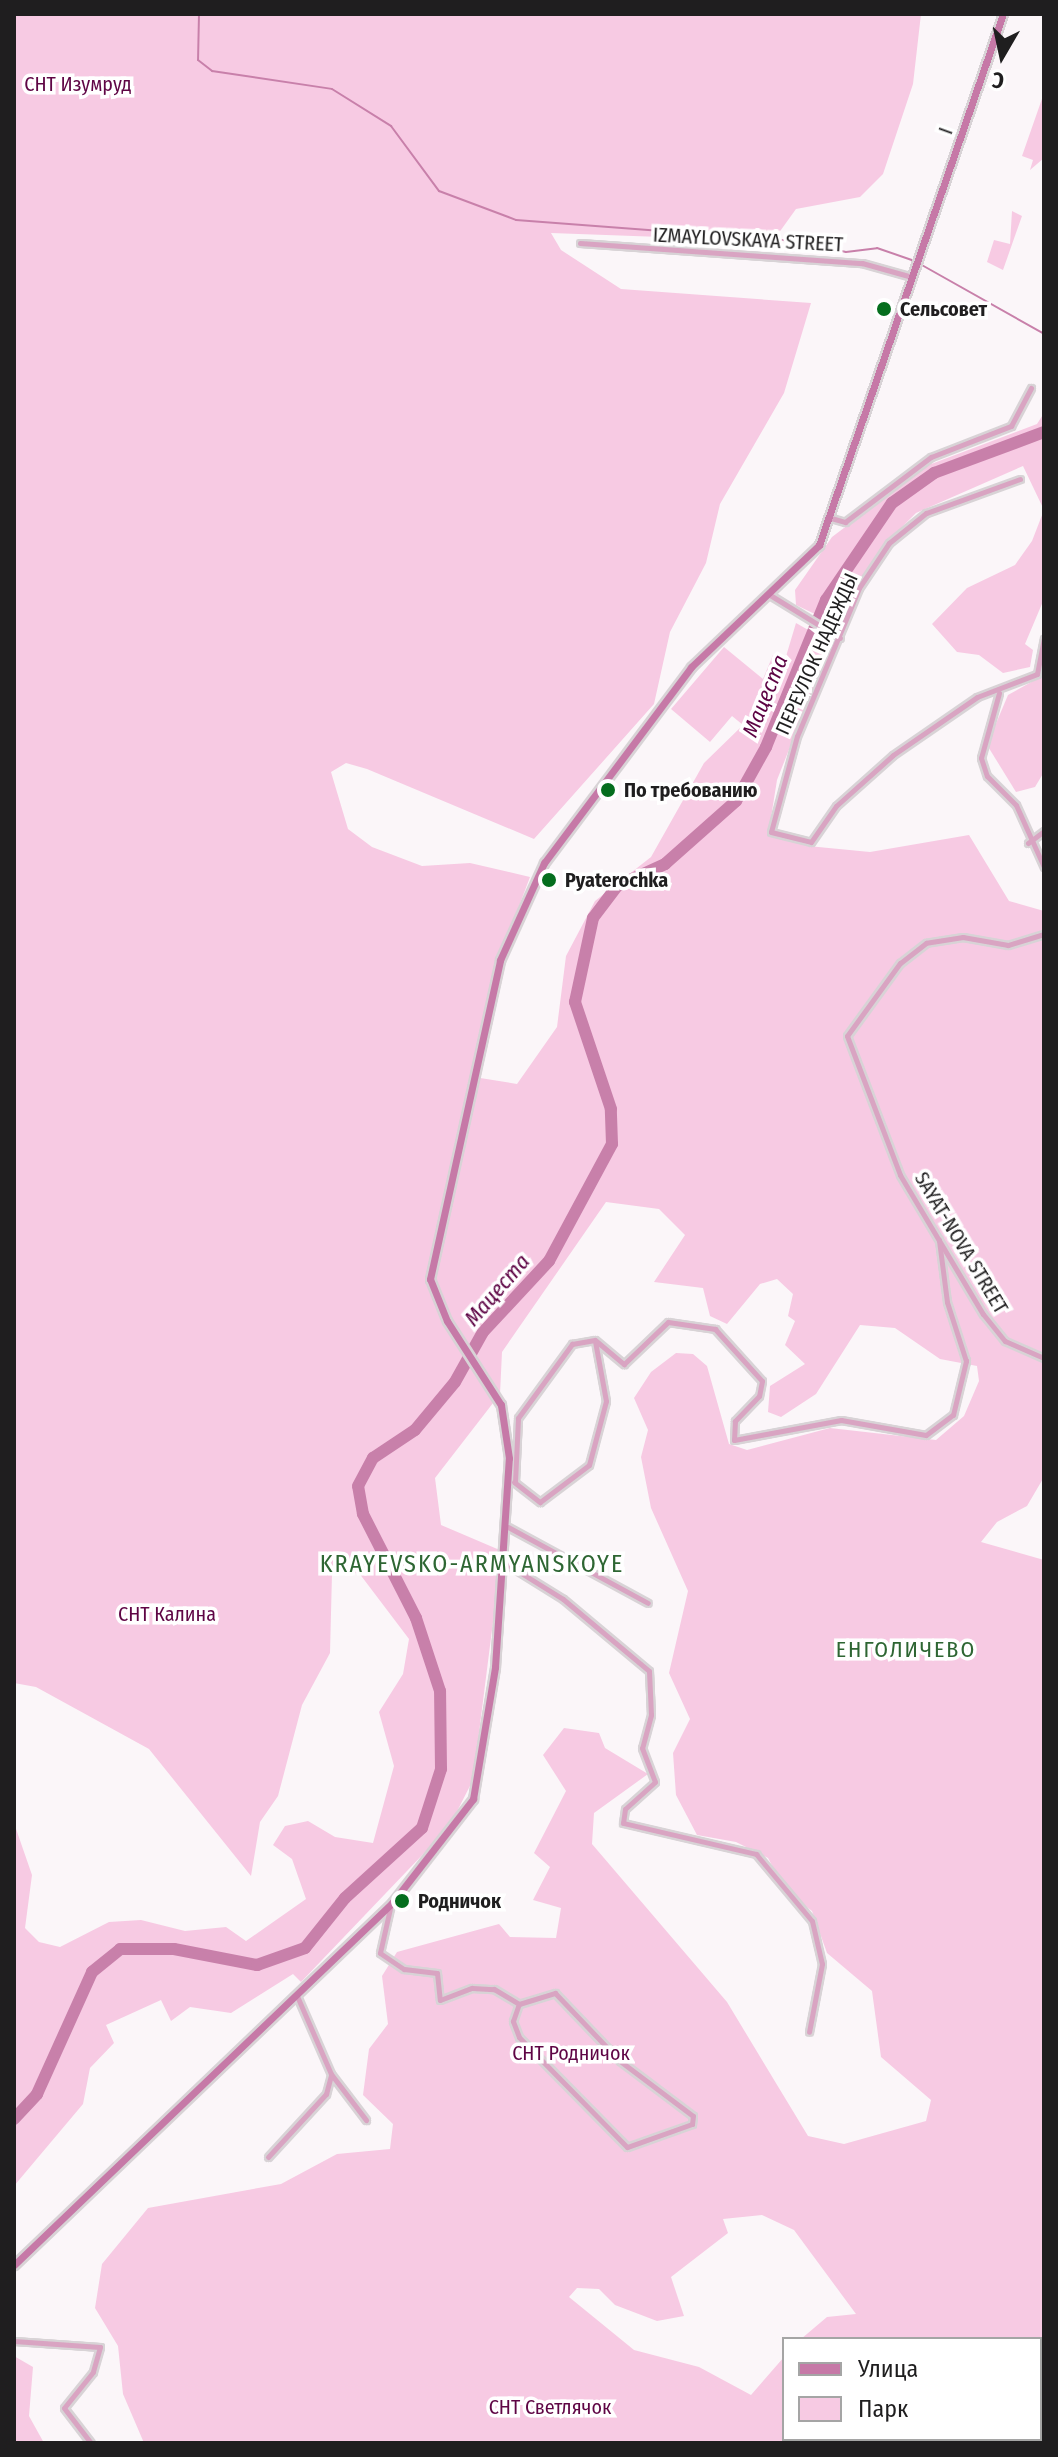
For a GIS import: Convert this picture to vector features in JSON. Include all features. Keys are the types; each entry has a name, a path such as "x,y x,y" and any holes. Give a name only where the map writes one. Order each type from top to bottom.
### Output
{"street":[{"name":"I","path":"914,275 1003,14"},
{"name":"IZMAYLOVSKAYA STREET","path":"580,243 862,263 914,275"},
{"path":"595,1340 606,1401 589,1465 540,1502 512,1481 507,1435 491,1384 447,1321 431,1269 500,960 520,903 691,667 819,545 914,275"},
{"path":"831,518 845,522 931,457 1011,426 1031,388"},
{"name":"ПЕРЕУЛОК НАДЕЖДЫ","path":"999,693 977,697 893,755 836,806 811,842 771,832 781,781 859,588 908,525 1020,479"},
{"path":"770,595 796,617 840,638"},
{"path":"1044,639 1037,674 999,693 981,758 987,776 1016,805 1028,843 1044,867"},
{"path":"1028,843 1044,831"},
{"name":"SAYAT-NOVA STREET","path":"1044,934 1008,945 963,937 926,943 851,1024 849,1043 900,1175 939,1240 1005,1341 1044,1358"},
{"path":"14,2265 392,1903 459,1825 479,1785 505,1563 517,1421 526,1402 572,1344 595,1340 624,1364 668,1322 726,1336 762,1381 732,1428 739,1441 841,1420 926,1435 953,1415 966,1361 947,1302 939,1240"},
{"path":"508,1527 648,1603"},
{"path":"505,1563 563,1599 649,1671 651,1715 642,1748 655,1782 625,1809 623,1823 756,1854 812,1921 822,1964 809,2032"},
{"path":"392,1903 382,1957 437,1973 440,2000 487,1988 519,2004 553,1992 620,2061 693,2116 692,2124 627,2147 519,2037 513,2021 519,2004"},
{"path":"297,1996 331,2074 366,2120"},
{"path":"268,2157 326,2094 331,2074"},
{"path":"14,2341 100,2347 93,2372 64,2408 91,2443"}],"green space":[{"path":"14,14 921,14 913,84 883,174 860,197 796,209 773,241 551,233 561,250 621,289 811,303 784,393 720,504 706,563 670,632 654,704 534,839 367,769 346,763 331,772 348,829 372,847 422,866 470,863 530,877 499,959 474,1077 517,1084 557,1027 566,956 595,901 651,857 704,763 743,725 732,716 710,742 671,709 724,647 763,679 773,655 784,663 796,623 831,643 777,780 769,830 808,846 870,852 969,835 1009,901 1044,911 1044,1477 1027,1506 997,1522 981,1542 1044,1560 1044,2443 144,2443 123,2394 118,2346 95,2308 102,2264 148,2208 281,2184 337,2154 390,2149 393,2124 363,2095 369,2049 388,2024 382,1976 397,1952 499,1924 510,1937 556,1938 561,1908 533,1900 550,1867 534,1853 566,1791 543,1755 564,1728 599,1733 605,1748 648,1774 594,1813 592,1844 727,2002 808,2136 844,2144 926,2121 931,2100 881,2057 872,1991 827,1953 812,1911 786,1891 768,1858 736,1842 697,1835 676,1795 673,1753 690,1719 669,1673 688,1591 651,1508 641,1457 648,1430 634,1398 651,1372 676,1353 693,1354 707,1366 729,1444 747,1450 830,1428 936,1440 964,1416 979,1381 977,1366 940,1359 895,1328 860,1325 816,1394 781,1417 768,1412 770,1386 805,1364 785,1345 795,1321 788,1316 793,1294 777,1279 760,1284 727,1324 710,1316 703,1288 654,1282 685,1235 659,1209 606,1202 502,1352 500,1394 435,1478 441,1525 502,1551 473,1780 449,1827 301,1982 293,1974 231,2013 190,2007 171,2021 161,2000 106,2025 114,2043 90,2068 83,2104 14,2186 14,1823 32,1875 25,1928 39,1942 60,1947 109,1922 141,1920 185,1931 226,1927 246,1941 306,1899 292,1859 273,1845 285,1826 308,1821 335,1837 373,1843 394,1766 379,1712 403,1674 409,1639 359,1573 332,1574 330,1653 302,1705 278,1796 260,1822 251,1876 149,1749 36,1687 14,1683","holes":["762,2215 794,2230 856,2314 827,2317 803,2337 1042,2337 1042,2441 782,2441 782,2359 751,2395 699,2367 634,2350 569,2297 577,2288 599,2289 615,2305 657,2321 684,2316 671,2277 728,2233 723,2219"]},
{"path":"1044,93 1044,158 1030,170 1033,160 1022,156"},
{"path":"1012,211 1022,216 1003,270 987,262 994,240 1010,244"},
{"path":"1044,413 1044,510 1023,466 916,513 884,545 840,626 796,605 795,590 832,537 926,466 1037,424"},
{"path":"1044,510 1044,599 1025,644 1033,650 1030,667 1003,673 979,655 957,652 932,624 967,588 1015,565 1032,541"},
{"path":"1044,675 1044,772 1035,787 1016,792 987,745 1008,695"},
{"path":"14,2356 33,2367 29,2416 44,2443 14,2443"}],"waterway":[{"path":"199,14 198,60 212,71 332,89 391,126 439,191 516,220 806,242 846,252 877,248 914,261"},
{"path":"920,264 1044,334"},
{"name":"Мацеста","path":"14,2119 37,2094 92,1972 120,1949 174,1949 257,1965 305,1948 345,1898 422,1828 441,1769 440,1691 416,1618 363,1514 358,1486 373,1458 415,1430 455,1382 483,1332 549,1261 612,1144 611,1109 575,1002 593,918 617,886 665,864 736,801 766,747 826,600 892,503 934,473 1044,432"}],"place":[{"name":"Сельсовет","path":"884,309"},
{"name":"По требованию","path":"608,790"},
{"name":"Pyaterochka","path":"549,880"},
{"name":"Родничок","path":"402,1901"}],"district":[{"name":"KRAYEVSKO-ARMYANSKOYE","path":"472,1565"},
{"name":"ЕНГОЛИЧЕВО","path":"906,1650"}],"park label":[{"name":"СНТ Изумруд","path":"78,84"},
{"name":"СНТ Калина","path":"167,1614"},
{"name":"СНТ Родничок","path":"571,2053"},
{"name":"СНТ Светлячок","path":"550,2407"}]}
